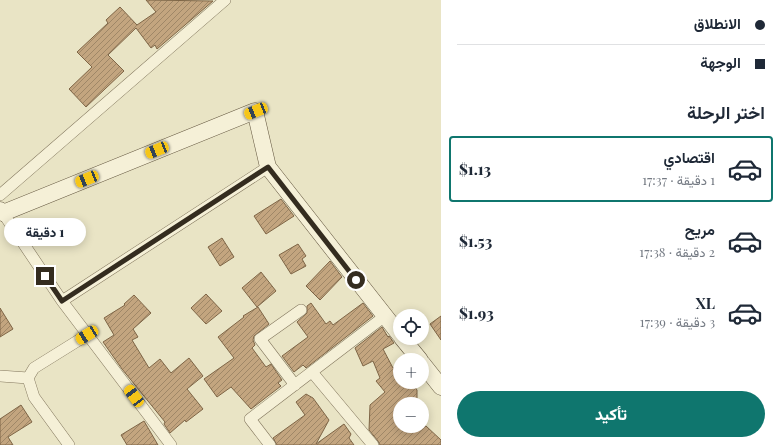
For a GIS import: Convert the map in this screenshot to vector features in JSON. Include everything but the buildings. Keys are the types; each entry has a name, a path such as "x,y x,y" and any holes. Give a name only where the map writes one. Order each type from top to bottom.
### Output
{"street":[{"path":"0,195 225,0"},
{"path":"170,445 62,301 2,212 256,111 268,167 393,326"},
{"path":"62,301 268,167"},
{"path":"295,385 260,339 300,310"},
{"path":"267,444 250,419 385,316"},
{"path":"69,445 34,397 28,378 34,368 87,335"},
{"path":"408,345 414,353"},
{"path":"312,372 373,445"},
{"path":"429,372 441,387"},
{"path":"0,376 28,378"}],"route":[{"path":"45,276 62,301 268,167 356,280"}]}
